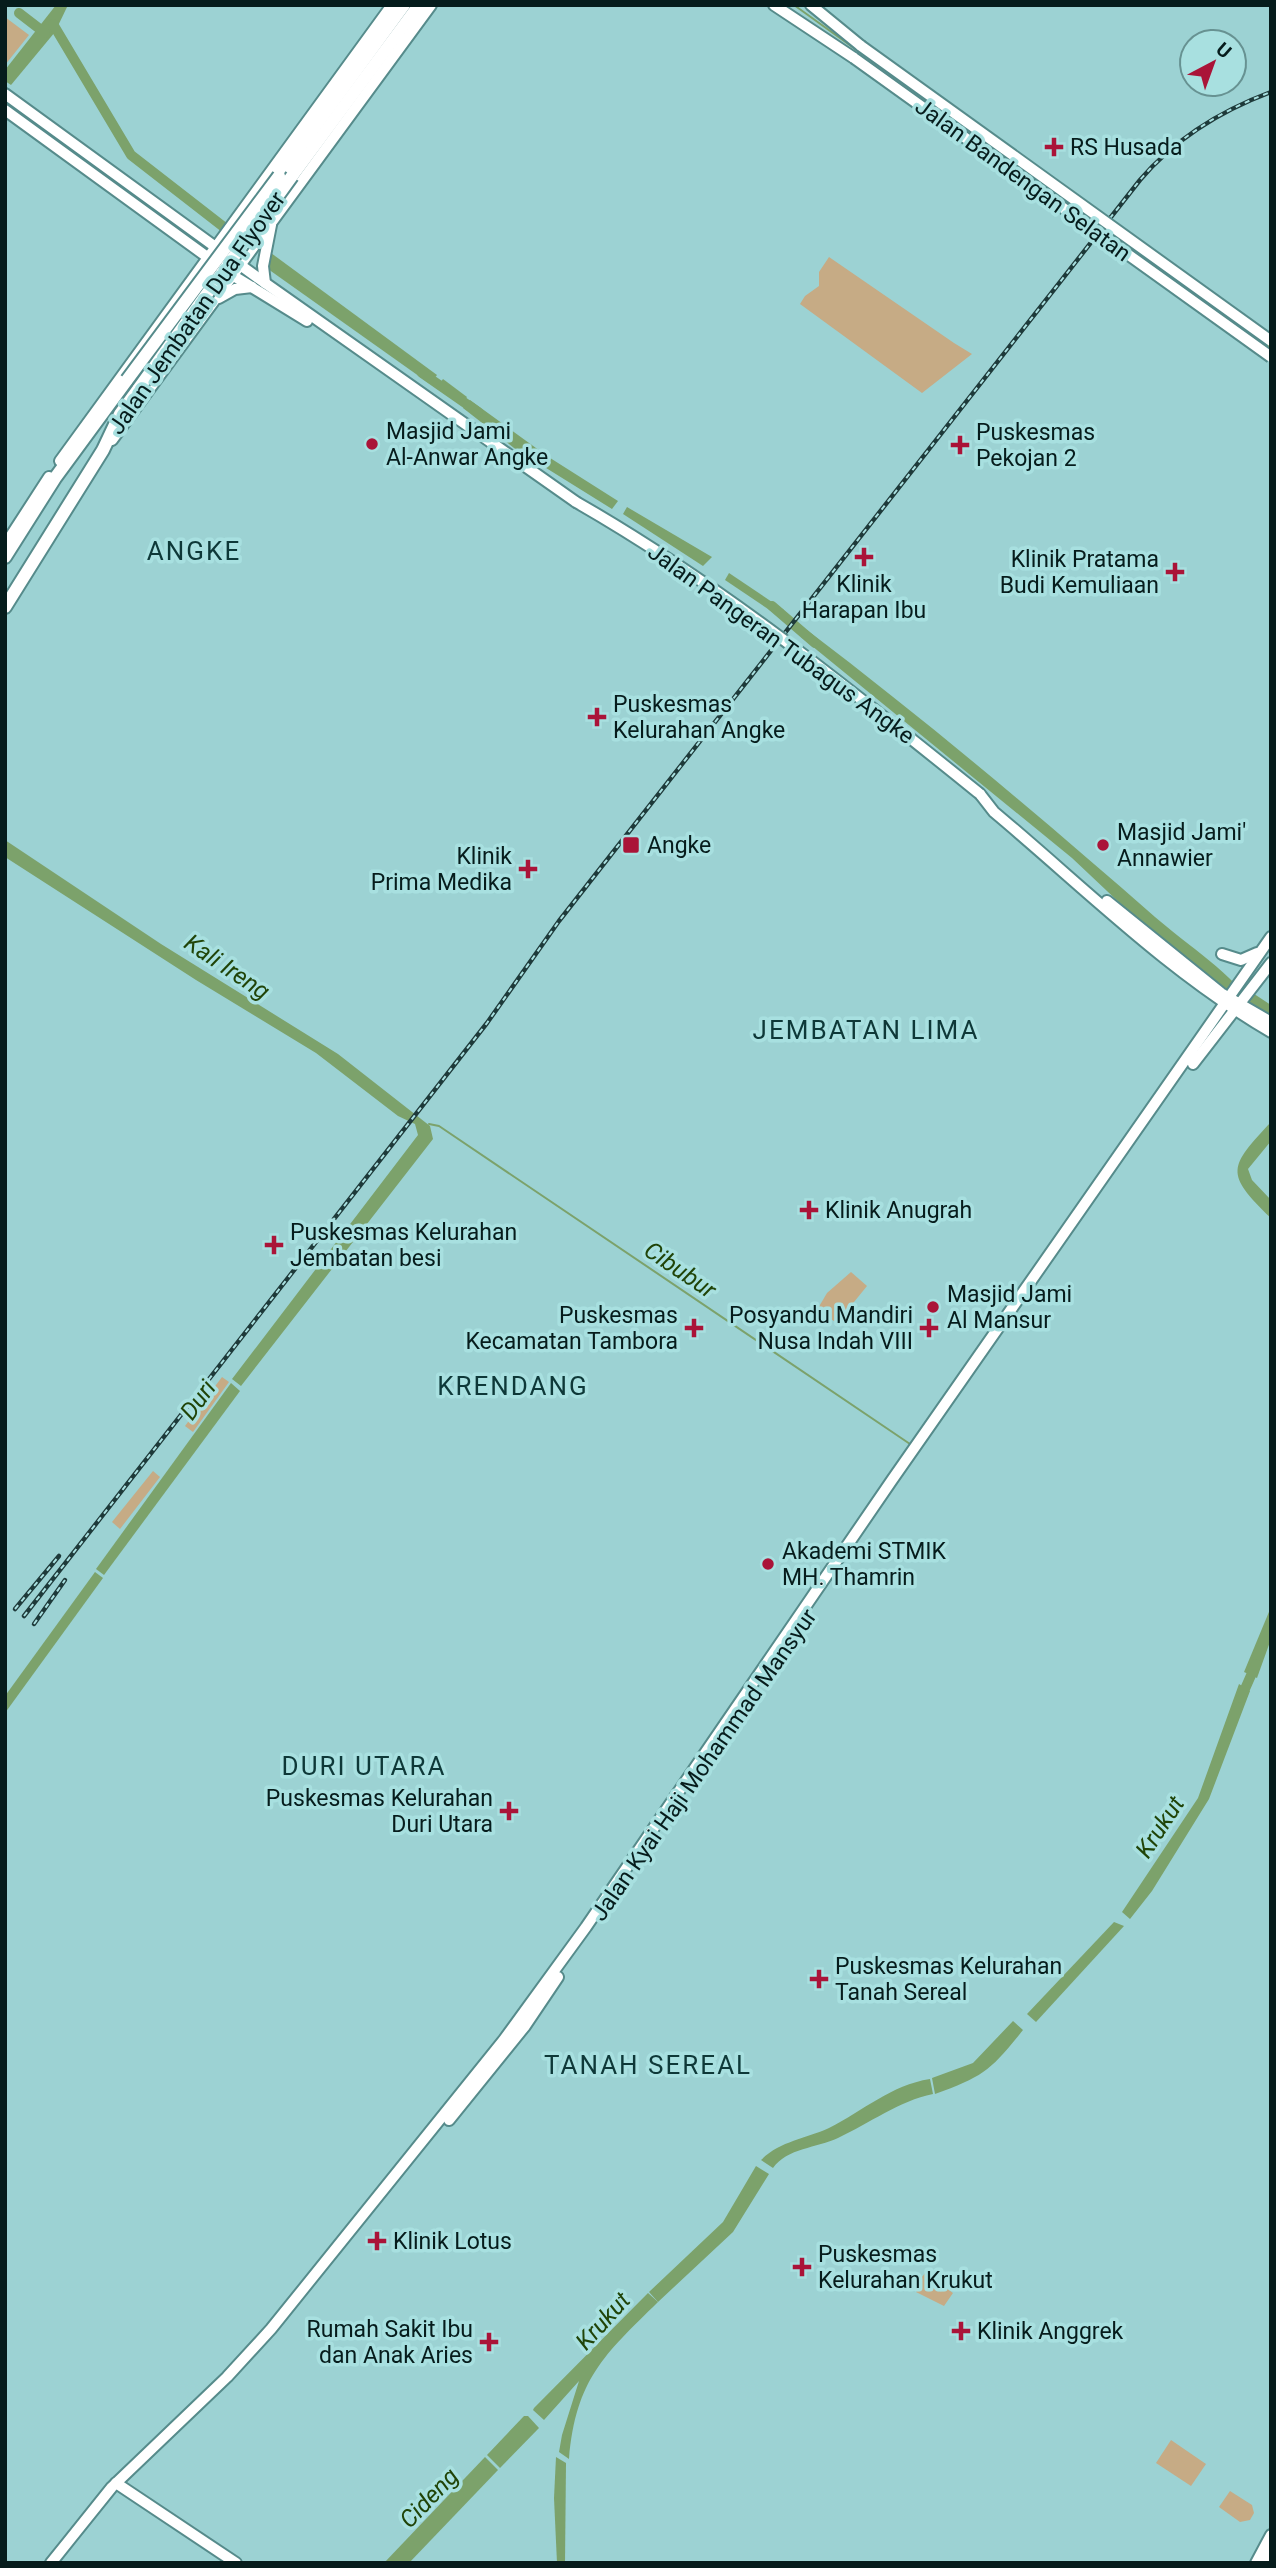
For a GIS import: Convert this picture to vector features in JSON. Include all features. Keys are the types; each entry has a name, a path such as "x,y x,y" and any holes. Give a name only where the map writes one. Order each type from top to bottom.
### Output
{"highway":[{"path":"285,176 404,5"},
{"path":"285,176 419,5"},
{"name":"Jalan Jembatan Dua Flyover","path":"5,557 55,478 127,380 285,176"},
{"name":"Jalan Jembatan Dua Flyover","path":"5,607 103,450 120,414 285,176"}],"main road":[{"path":"5,545 101,403 392,5"},
{"path":"103,450 431,5"},
{"name":"Jalan Bandengan Selatan","path":"774,5 854,58 1271,358"},
{"path":"811,5 861,46 1271,341"},
{"name":"Jalan Pangeran Tubagus Angke","path":"5,94 217,244 245,256 265,283 555,489"},
{"name":"Jalan Pangeran Tubagus Angke","path":"5,110 207,258 335,337 555,489 678,566 777,635 980,794 996,810 1233,1002"},
{"path":"75,162 82,151"},
{"path":"265,283 263,266 275,216"},
{"path":"188,284 206,283 212,291 211,304"},
{"path":"211,304 231,291 252,287"},
{"path":"1233,1002 1241,979 1271,937"},
{"path":"1227,956 1246,959 1259,952"},
{"path":"1233,1002 1254,987 1271,963"},
{"path":"1233,1002 1271,1022"},
{"path":"1233,1002 1271,1032"},
{"name":"Jalan Kyai Haji Mohammad Mansyur","path":"117,2486 214,2394 294,2305 506,2043 734,1718 911,1458 1233,1002"},
{"path":"117,2486 226,2563"},
{"path":"51,2563 117,2486"},
{"path":"60,2563 117,2486"},
{"path":"149,2511 236,2563"},
{"path":"1256,2563 1271,2535"},
{"path":"1265,2563 1271,2551"}],"shaded area":[{"path":"56,5 68,5 55,32 11,85 5,81 5,70"},
{"path":"5,17 29,35 5,65"},
{"path":"271,253 437,375 430,384 268,269"},
{"path":"829,257 972,354 922,393 800,304 805,296 819,286 819,272"},
{"path":"443,379 467,397 461,405 436,388"},
{"path":"470,400 547,456 618,501 612,509 514,448 463,408"},
{"path":"627,507 712,557 703,566 623,514"},
{"path":"729,573 784,610 780,617 725,580"},
{"path":"807,630 984,770 1210,961 1236,984 1255,1009 1205,977 1142,924 1072,858 801,637"},
{"path":"5,840 161,944 338,1054 430,1126 433,1139 241,1386 232,1379 418,1135 415,1124 398,1116 316,1053 196,980 5,857"},
{"path":"1271,1122 1271,1141 1248,1169 1252,1180 1271,1200 1271,1218 1245,1190 1239,1180 1238,1170 1240,1160"},
{"path":"851,1272 867,1286 837,1323 817,1310 827,1293"},
{"path":"222,1377 229,1382 193,1432 185,1426"},
{"path":"231,1383 240,1391 104,1575 96,1569"},
{"path":"153,1471 160,1477 120,1529 112,1522"},
{"path":"95,1572 103,1578 5,1713 5,1696"},
{"path":"1271,1607 1271,1639 1257,1678 1244,1672"},
{"path":"1239,1684 1250,1691 1209,1799 1152,1891 1130,1919 1122,1912 1198,1798"},
{"path":"1114,1922 1124,1926 1036,2022 1027,2014"},
{"path":"1013,2021 1023,2030 994,2064 976,2077 935,2094 932,2078 973,2063"},
{"path":"930,2079 933,2094 896,2107 838,2138 794,2152 773,2168 761,2160 785,2144 829,2128 890,2093"},
{"path":"756,2166 769,2174 733,2232 658,2302 649,2292 723,2222"},
{"path":"925,2273 953,2293 944,2306 916,2292 919,2287 916,2285"},
{"path":"648,2293 658,2302 608,2354 586,2388 578,2408 569,2459 559,2452 579,2381 544,2420 533,2410"},
{"path":"524,2416 528,2416 539,2428 500,2468 487,2455"},
{"path":"1171,2440 1206,2464 1191,2486 1156,2463"},
{"path":"485,2457 498,2470 409,2563 384,2563"},
{"path":"556,2457 566,2463 565,2563 557,2563 554,2498"},
{"path":"1230,2491 1252,2505 1254,2513 1250,2520 1240,2522 1219,2507"}],"waterway":[{"path":"794,5 1271,348"},
{"path":"19,13 45,33"},
{"path":"53,24 131,155 234,235"},
{"path":"422,373 478,412"},
{"path":"772,606 815,643"},
{"path":"1239,990 1271,1011"},
{"name":"Cibubur","path":"429,1124 439,1126 910,1444"},
{"name":"Krukut","path":"1241,1698 1256,1664"}],"railway":[{"path":"24,1616 487,1023 559,921 1140,180 1183,139 1216,117 1271,92"},
{"path":"15,1609 59,1556"},
{"path":"34,1624 65,1580"}],"place":[{"name":"RS Husada","path":"1054,147"},
{"name":"Masjid Jami Al-Anwar Angke","path":"372,444"},
{"name":"Puskesmas Pekojan 2","path":"960,445"},
{"name":"Klinik Harapan Ibu","path":"864,557"},
{"name":"Klinik Pratama Budi Kemuliaan","path":"1175,572"},
{"name":"Puskesmas Kelurahan Angke","path":"597,717"},
{"name":"Angke","path":"631,845"},
{"name":"Masjid Jami' Annawier","path":"1103,845"},
{"name":"Klinik Prima Medika","path":"528,869"},
{"name":"Klinik Anugrah","path":"809,1210"},
{"name":"Puskesmas Kelurahan Jembatan besi","path":"274,1245"},
{"name":"Masjid Jami Al Mansur","path":"933,1307"},
{"name":"Puskesmas Kecamatan Tambora","path":"694,1328"},
{"name":"Posyandu Mandiri Nusa Indah VIII","path":"929,1328"},
{"name":"Akademi STMIK MH. Thamrin","path":"768,1564"},
{"name":"Puskesmas Kelurahan Duri Utara","path":"509,1811"},
{"name":"Puskesmas Kelurahan Tanah Sereal","path":"819,1979"},
{"name":"Klinik Lotus","path":"377,2241"},
{"name":"Puskesmas Kelurahan Krukut","path":"802,2267"},
{"name":"Klinik Anggrek","path":"961,2331"},
{"name":"Rumah Sakit Ibu dan Anak Aries","path":"489,2342"}],"district":[{"name":"ANGKE","path":"194,551"},
{"name":"JEMBATAN LIMA","path":"866,1030"},
{"name":"KRENDANG","path":"513,1386"},
{"name":"DURI UTARA","path":"364,1766"},
{"name":"TANAH SEREAL","path":"648,2065"}],"water label":[{"name":"Kali Ireng","path":"227,967"},
{"name":"Duri","path":"198,1400"},
{"name":"Cideng","path":"429,2498"}]}
